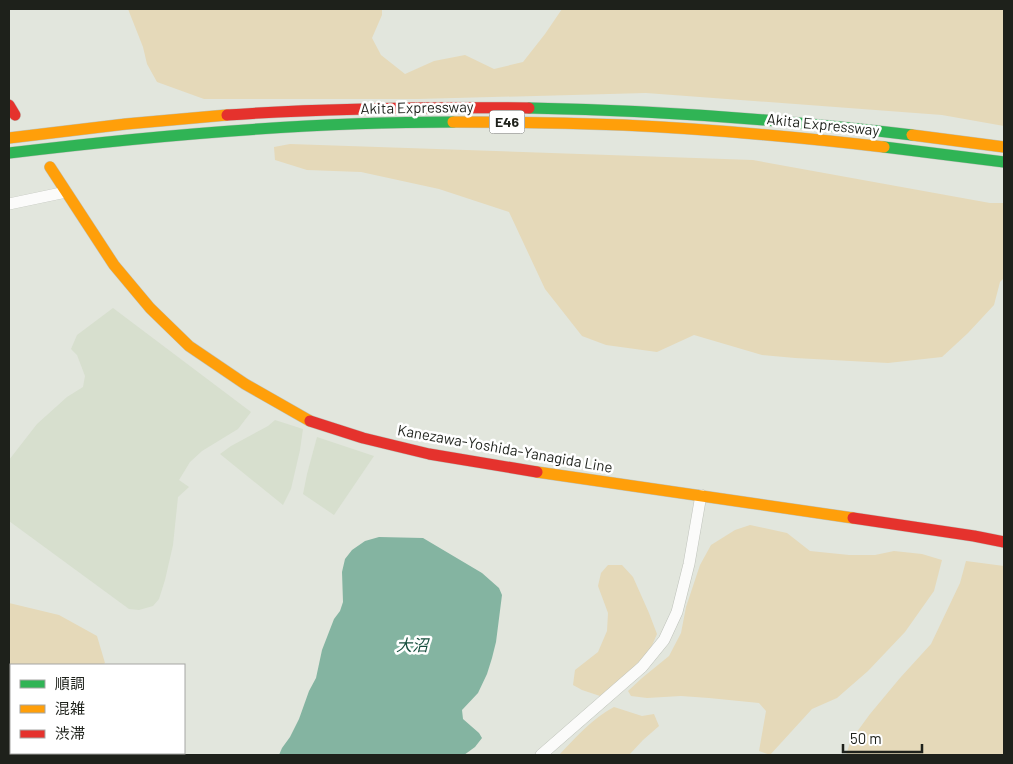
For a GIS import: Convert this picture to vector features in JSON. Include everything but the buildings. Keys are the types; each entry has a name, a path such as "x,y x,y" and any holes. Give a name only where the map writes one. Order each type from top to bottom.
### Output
{"main road":[{"name":"Akita Expressway","path":"9,138 146,122 244,114 341,109 553,107 771,119 1004,147"},
{"name":"Akita Expressway","path":"9,153 148,136 245,129 448,122 553,122 768,134 884,146 1004,162"},
{"name":"Kanezawa-Yoshida-Yanagida Line","path":"50,167 114,265 150,308 189,346 245,384 310,421 363,438 429,454 1004,542"}],"street":[{"path":"9,204 66,192"},
{"path":"542,755 642,667 664,640 677,612 689,564 701,495"}],"shaded area":[{"path":"128,9 382,9 382,15 372,38 381,55 405,74 434,61 465,55 494,69 523,62 562,9 1004,9 1004,126 942,115 646,93 418,99 204,99 157,82 147,64 143,47"},
{"path":"290,144 753,160 990,203 1004,203 1004,278 1000,282 994,305 942,357 888,363 795,358 762,355 694,335 657,352 606,345 582,336 545,289 509,212 439,189 361,172 307,170 275,160 274,147"},
{"path":"113,308 251,412 238,429 202,451 190,462 179,480 189,487 178,497 173,545 165,580 159,599 153,606 139,610 129,609 9,521 9,460 37,424 67,397 83,387 85,376 77,355 71,349 77,335"},
{"path":"275,420 303,429 291,489 283,505 220,454"},
{"path":"317,437 374,456 334,515 303,494"},
{"path":"750,525 787,533 810,551 849,555 875,555 894,551 922,554 942,560 934,591 905,632 868,671 837,698 812,709 770,755 759,751 766,711 759,703 681,696 647,698 631,696 628,691 669,656 681,633 686,607 700,565 711,545 735,530"},
{"path":"966,561 1004,566 1004,755 846,755 851,740 870,714 931,644 960,583"},
{"path":"608,565 622,565 633,577 657,634 650,650 621,680 600,696 573,685 575,670 598,652 607,631 608,613 598,586 601,573"},
{"path":"9,603 59,615 97,636 105,663 104,664 10,664 9,710"},
{"path":"614,707 642,716 654,714 659,726 629,755 559,755 578,735"}],"water":[{"name":"大沼","path":"379,537 423,538 482,573 499,588 502,595 492,658 478,693 462,710 463,719 482,738 475,747 464,755 279,755 299,719 316,678 322,650 334,619 340,611 343,602 342,572 345,559 352,550 365,541"}],"traffic: fast":[{"path":"529,108 721,117 912,135"},
{"path":"9,153 120,141 286,127 453,122"},
{"path":"884,147 1004,162"}],"traffic: slow":[{"path":"9,138 126,124 227,115"},
{"path":"453,122 623,125 754,134 884,147"},
{"path":"912,135 1004,147"},
{"path":"50,167 114,265 150,308 189,346 245,384 310,421"},
{"path":"537,472 853,518"}],"traffic: jam":[{"path":"9,105 15,115"},
{"path":"227,115 378,108 529,108"},
{"path":"310,421 363,438 429,454 537,472"},
{"path":"853,518 1004,542"}]}
